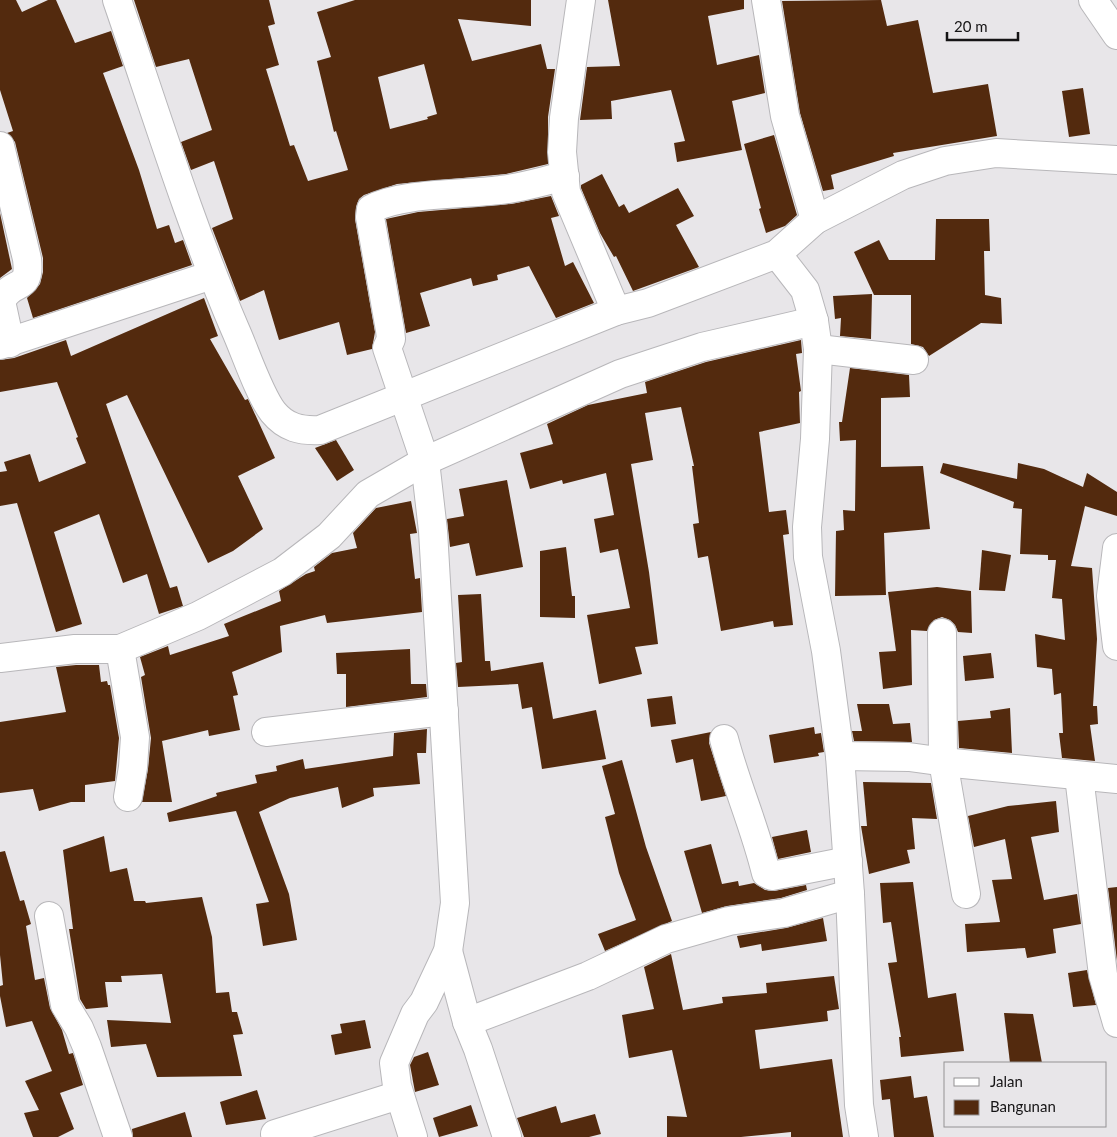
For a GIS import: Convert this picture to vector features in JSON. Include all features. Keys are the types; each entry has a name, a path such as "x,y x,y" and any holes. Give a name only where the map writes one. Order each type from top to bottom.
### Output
{"street":[{"path":"117,0 212,275 256,378 273,412 287,423 302,431 415,428 620,374 702,347 814,321"},
{"path":"581,0 564,118 562,152 564,176 566,192 616,311"},
{"path":"766,0 786,116 815,220"},
{"path":"1093,0 1117,35"},
{"path":"0,146 28,259 29,274 27,279 5,294 1,301 5,344 212,275"},
{"path":"864,1137 859,1105 850,894 840,756 826,651 808,557 807,527 815,439 818,349 814,321 791,271 815,220 903,176 945,161 996,153 1117,160"},
{"path":"413,1137 400,1096 394,1063 415,1014 424,1002 448,951 455,903 433,531 415,428 386,348 391,339 373,242 371,209 405,199 503,190 564,176"},
{"path":"0,658 75,649 120,649 198,616 282,572 329,536 368,494 415,428 616,311 791,271"},
{"path":"818,349 914,360"},
{"path":"1117,548 1112,607 1117,646"},
{"path":"942,634 943,761 966,894"},
{"path":"120,649 135,737 128,797"},
{"path":"266,732 444,711"},
{"path":"724,739 731,768 758,839 766,873 772,876 848,861"},
{"path":"840,756 899,756 1117,779"},
{"path":"1079,776 1100,956 1106,992 1117,1023"},
{"path":"467,1022 588,976 666,939 730,921 784,912 850,894"},
{"path":"49,916 64,1002 83,1037 118,1137"},
{"path":"448,951 467,1022 478,1048 507,1137"},
{"path":"275,1134 400,1096"}],"building":[{"path":"0,0 16,0 22,12 48,0 56,0 75,43 111,31 123,66 103,73 139,170 157,229 169,225 175,243 183,240 192,265 33,318 27,298 40,284 43,272 43,258 15,142 7,133 13,131 0,90"},
{"path":"134,0 269,0 275,24 268,26 279,65 266,69 290,146 294,145 308,181 348,170 336,131 334,132 317,61 331,57 317,12 355,0 531,0 531,26 458,19 472,61 541,44 547,69 555,69 548,117 548,164 506,174 397,184 364,195 359,199 356,207 355,219 375,332 372,349 347,355 339,322 279,340 264,290 240,301 212,228 233,219 214,161 191,170 181,142 212,130 189,59 156,67","holes":["424,64 437,114 427,117 428,119 390,129 378,77"]},
{"path":"608,0 744,0 744,9 708,16 717,65 759,55 765,93 732,101 742,150 677,162 674,143 685,141 671,90 611,101 612,119 580,120 587,67 620,66"},
{"path":"881,0 887,26 918,20 933,93 988,84 997,136 893,153 894,156 831,175 834,189 823,191 800,113 782,1"},
{"path":"1083,88 1090,134 1069,137 1062,91"},
{"path":"774,135 797,215 785,226 766,233 744,144"},
{"path":"602,174 619,207 624,204 629,213 678,188 694,216 676,225 699,267 633,291 616,256 614,257 600,233 581,188 581,185"},
{"path":"551,196 559,216 551,218 565,266 573,262 594,303 556,318 529,266 497,275 498,280 473,286 471,278 420,293 430,326 406,333 386,219 418,212 511,204"},
{"path":"0,213 12,269 0,278"},
{"path":"936,219 989,219 990,251 984,251 985,295 1001,298 1002,324 981,323 929,356 923,347 911,344 911,295 874,295 854,252 879,240 889,260 935,260"},
{"path":"872,294 871,339 840,336 841,318 835,319 833,296"},
{"path":"204,298 218,336 210,339 245,400 248,399 275,458 238,476 263,529 233,551 208,563 127,395 106,404 170,588 177,586 183,606 159,614 147,574 123,583 99,514 54,532 82,624 56,632 17,503 0,506 0,472 7,471 4,462 30,454 39,482 86,463 57,382 0,392 0,360 14,358 66,340 71,356"},
{"path":"801,340 802,353 796,354 801,391 799,392 800,423 759,432 769,512 786,510 789,534 783,535 793,625 774,627 773,621 721,631 708,556 698,558 693,524 699,523 692,466 694,466 681,407 645,413 653,460 631,464 649,572 658,644 635,647 642,674 599,684 587,615 630,608 618,549 600,553 594,519 614,515 606,473 563,484 562,480 530,489 520,453 553,444 547,424 588,405 647,393 645,382 706,362"},
{"path":"850,368 909,375 910,397 881,398 881,467 923,466 930,529 884,533 886,595 835,596 836,531 844,530 843,510 855,511 856,440 840,441 839,422 842,422"},
{"path":"336,440 354,470 337,481 315,448"},
{"path":"943,463 1017,479 1018,463 1044,469 1083,487 1087,473 1117,492 1117,516 1085,506 1071,566 1092,568 1097,639 1093,706 1097,706 1098,724 1090,725 1095,761 1062,758 1059,733 1063,733 1061,693 1054,695 1052,669 1037,667 1035,634 1065,640 1062,599 1052,598 1056,560 1048,560 1048,555 1020,554 1022,509 1013,508 1014,502 940,473"},
{"path":"507,480 523,567 476,576 469,543 450,547 447,519 464,516 459,489"},
{"path":"411,501 417,533 410,534 415,579 420,578 422,612 327,623 325,615 280,626 282,652 232,672 238,695 233,696 240,730 209,736 208,730 162,741 172,802 142,802 151,738 141,677 145,675 140,657 168,646 170,655 229,636 224,624 281,601 279,591 306,574 315,571 314,567 332,553 357,548 353,533 376,508"},
{"path":"566,547 572,596 575,596 575,618 540,617 540,551"},
{"path":"982,550 1011,555 1005,591 979,590"},
{"path":"937,587 971,591 972,633 958,632 950,620 942,617 934,620 927,631 911,630 912,685 883,689 879,652 896,651 888,592"},
{"path":"481,594 485,661 490,661 491,671 543,662 553,719 596,710 606,759 542,769 532,707 522,709 518,684 458,687 456,663 462,662 458,595"},
{"path":"410,649 411,684 426,684 427,697 346,707 346,674 337,674 336,653"},
{"path":"991,653 994,678 965,681 963,656"},
{"path":"99,665 101,682 107,681 108,685 110,685 119,738 115,781 85,785 85,802 71,802 39,811 33,789 0,793 0,722 66,712 56,667"},
{"path":"672,696 676,724 651,727 647,699"},
{"path":"857,704 889,704 893,724 910,723 912,742 854,741 852,731 862,731"},
{"path":"1010,708 1012,753 959,748 958,721 991,718 990,711"},
{"path":"814,727 815,734 821,733 824,752 818,753 819,756 774,763 769,735"},
{"path":"427,729 426,753 417,753 420,784 373,788 374,796 342,808 338,787 290,798 259,812 289,894 297,940 263,946 256,904 269,902 236,811 169,822 167,813 217,796 216,793 257,783 255,775 277,771 276,766 303,759 305,769 393,756 394,733"},
{"path":"711,732 709,743 726,796 701,801 693,759 676,763 671,740"},
{"path":"622,760 646,847 672,921 605,951 598,934 636,920 619,873 605,817 615,814 602,766"},
{"path":"863,782 931,783 937,819 912,818 915,849 907,850 910,863 869,874 861,826 867,826"},
{"path":"1056,801 1059,832 1031,837 1044,900 1077,894 1081,924 1053,929 1056,953 1027,958 1025,948 967,952 965,924 1000,922 992,880 1012,879 1005,839 974,847 968,816 1008,806"},
{"path":"807,830 811,852 778,859 772,837"},
{"path":"104,836 110,872 127,868 134,901 145,901 146,903 202,897 212,937 216,993 229,992 232,1012 237,1012 243,1034 233,1035 242,1076 157,1077 146,1044 111,1047 107,1020 171,1023 162,974 121,976 122,982 105,982 108,1007 86,1009 80,999 69,929 73,929 63,850"},
{"path":"711,844 722,884 738,881 739,886 754,883 765,890 774,891 806,885 807,890 781,898 727,906 702,913 684,851"},
{"path":"5,851 20,901 24,900 31,924 26,926 35,980 44,978 50,1008 62,1030 69,1054 73,1053 83,1085 60,1093 74,1129 58,1137 33,1137 24,1113 39,1110 25,1081 52,1071 32,1021 6,1027 0,996 0,986 3,985 0,955 0,852"},
{"path":"913,882 928,998 956,993 964,1051 901,1057 899,1037 901,1037 888,963 897,962 891,922 883,923 880,883"},
{"path":"1117,887 1117,961 1108,888"},
{"path":"823,918 827,941 762,951 761,944 740,948 737,936 786,928"},
{"path":"671,954 683,1010 723,1003 722,997 767,993 766,983 834,976 839,1009 827,1011 828,1021 755,1030 760,1069 832,1059 843,1137 791,1137 791,1132 741,1137 667,1137 667,1116 687,1117 672,1050 629,1058 622,1015 654,1009 644,967"},
{"path":"1087,970 1096,1005 1073,1007 1068,973"},
{"path":"1004,1013 1033,1014 1042,1062 1010,1062"},
{"path":"365,1020 371,1048 335,1055 331,1035 342,1033 340,1024"},
{"path":"428,1052 439,1085 415,1092 410,1065 414,1057"},
{"path":"911,1076 914,1098 927,1096 934,1137 894,1137 890,1099 882,1100 880,1080"},
{"path":"257,1090 266,1119 226,1125 220,1102"},
{"path":"471,1105 478,1126 439,1137 433,1118"},
{"path":"556,1106 561,1123 595,1114 601,1134 589,1137 524,1137 517,1118"},
{"path":"185,1112 192,1137 133,1137 132,1129"}]}
